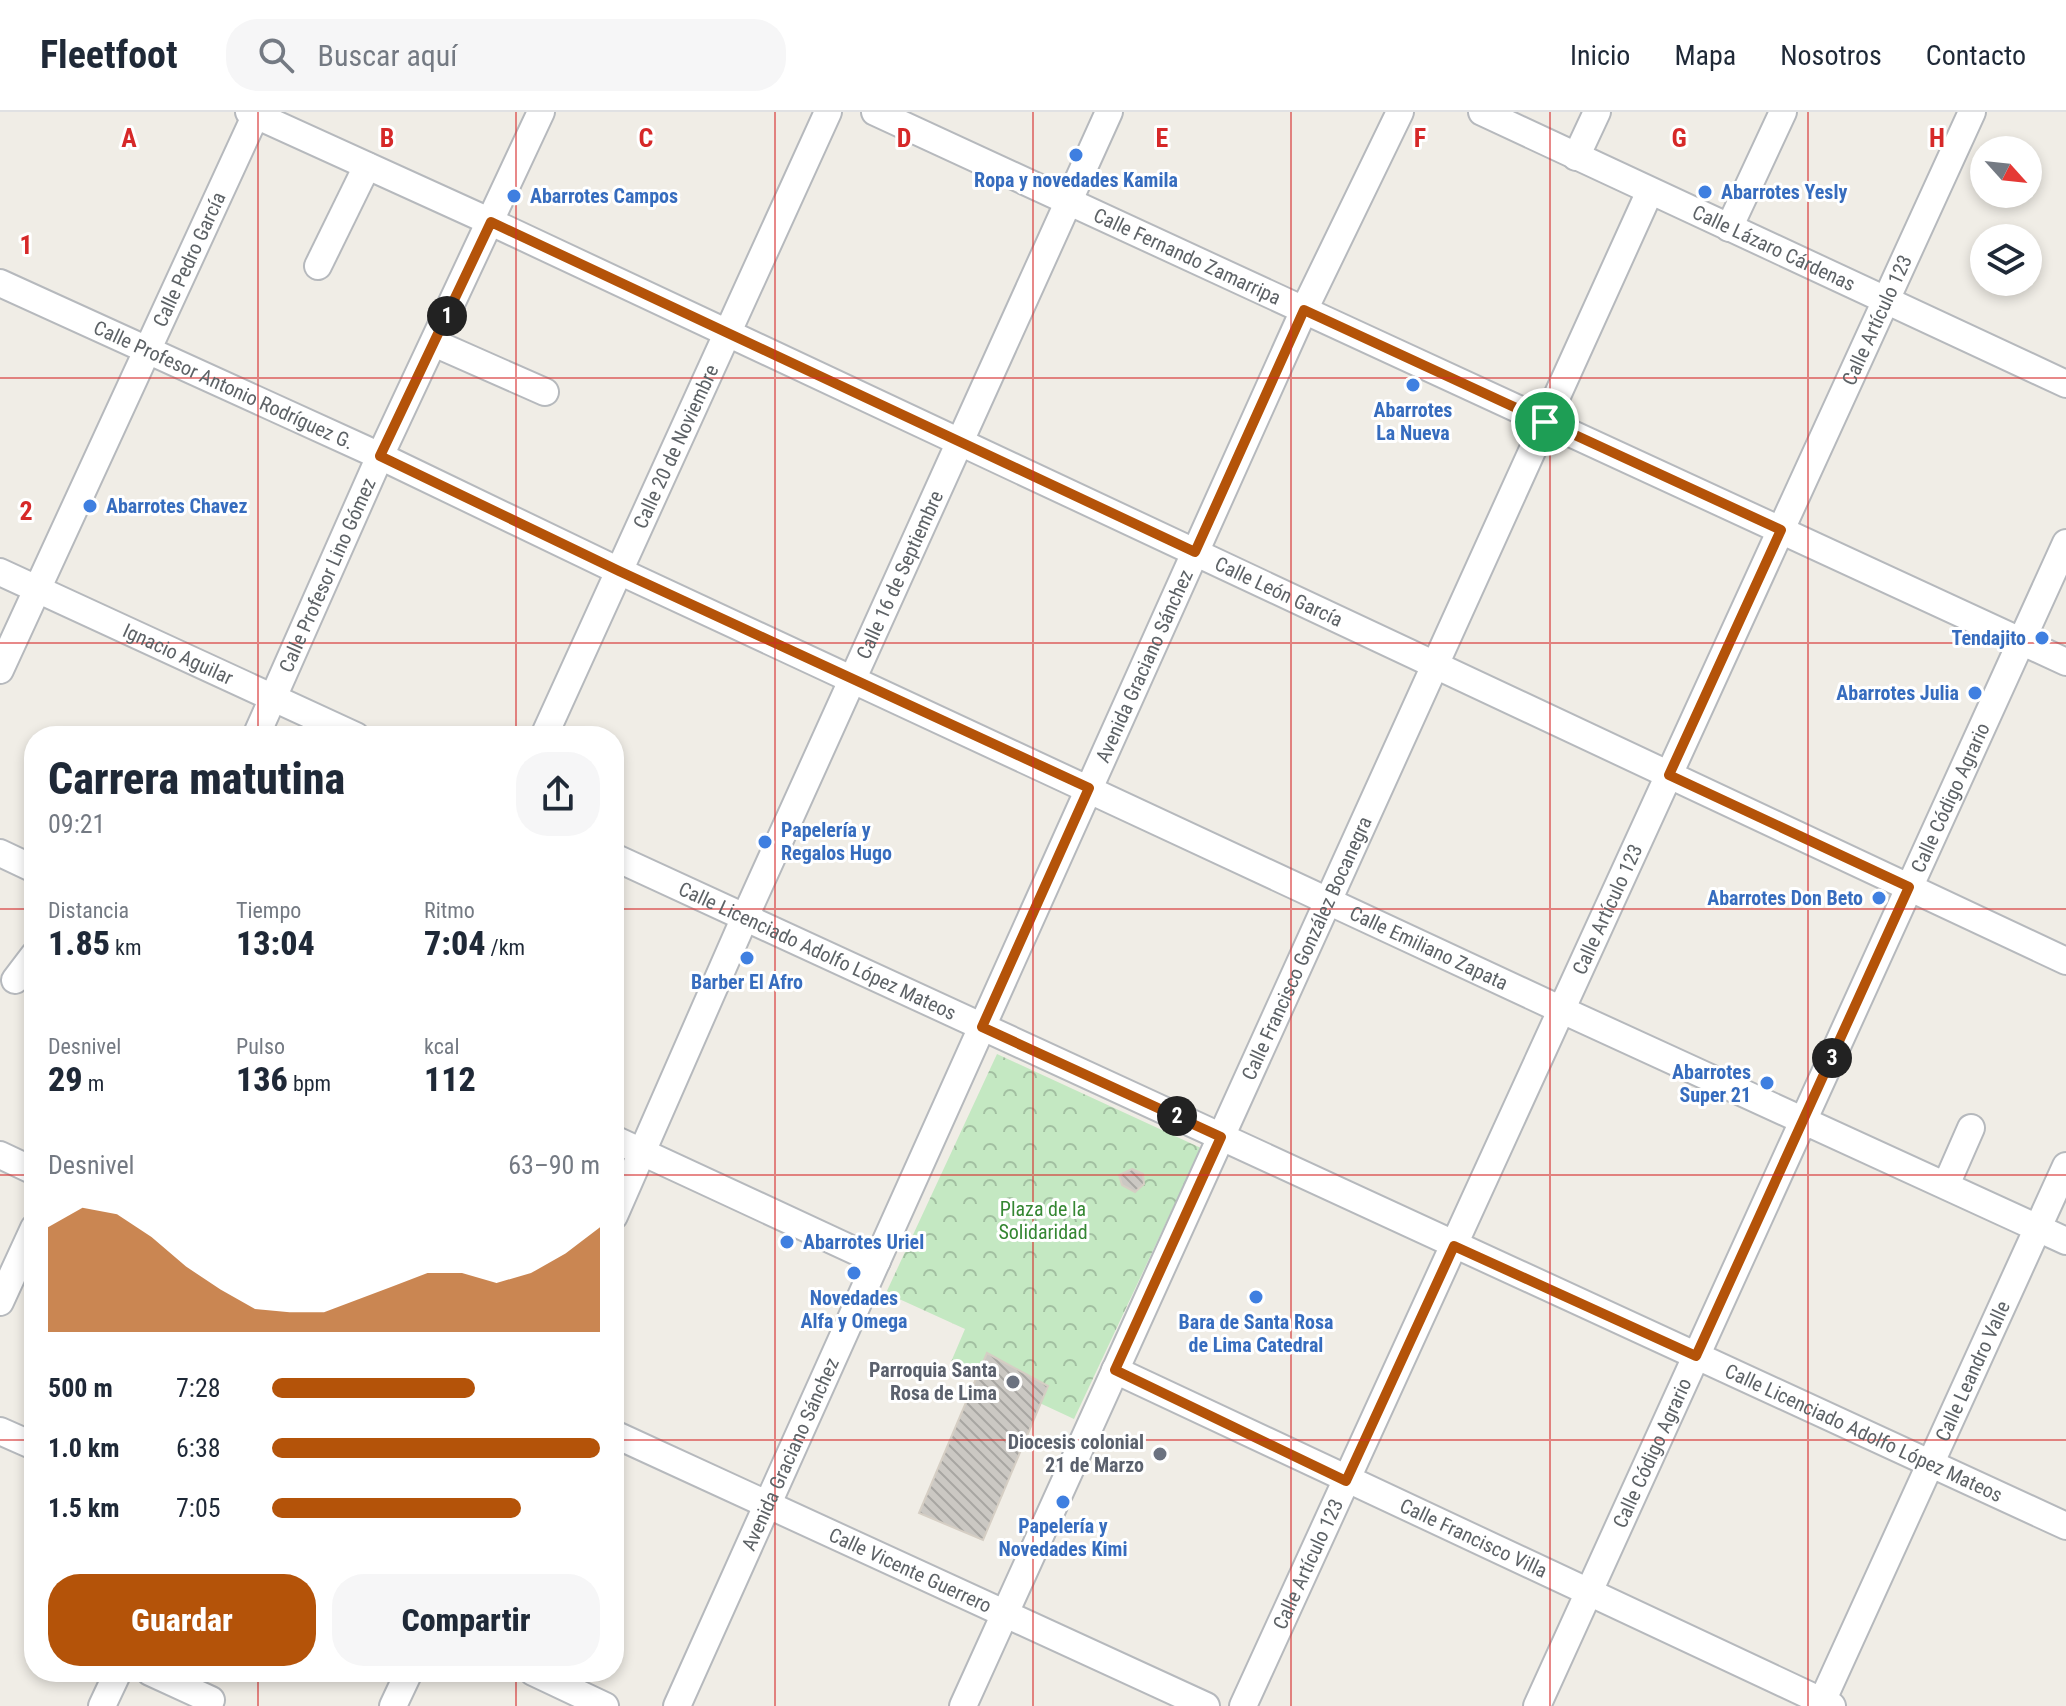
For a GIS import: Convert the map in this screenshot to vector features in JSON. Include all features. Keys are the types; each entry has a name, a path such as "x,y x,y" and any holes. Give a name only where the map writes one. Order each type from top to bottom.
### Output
{"street":[{"name":"Calle Profesor Lino Gómez","path":"261,726 380,456 541,112"},
{"name":"Calle 20 de Noviembre","path":"549,726 828,112"},
{"name":"Calle Fernando Zamarripa","path":"875,112 2066,662"},
{"name":"Calle 16 de Septiembre","path":"624,1194 745,917 1109,112"},
{"name":"Avenida Graciano Sánchez","path":"677,1706 1304,310 1400,112"},
{"name":"Calle Lázaro Cárdenas","path":"1482,112 2066,384"},
{"path":"1576,157 1597,112"},
{"path":"1729,228 1783,112"},
{"name":"Calle Artículo 123","path":"1243,1706 1972,112"},
{"name":"Calle León García","path":"254,113 2066,961"},
{"name":"Calle Pedro García","path":"0,670 254,113"},
{"path":"318,266 367,166"},
{"name":"Calle Francisco González Bocanegra","path":"963,1706 1650,191"},
{"name":"Calle Profesor Antonio Rodríguez G.","path":"0,283 380,456 619,571"},
{"path":"434,343 545,392"},
{"name":"Calle Código Agrario","path":"1537,1706 2066,543"},
{"name":"Calle Emiliano Zapata","path":"619,571 2066,1241"},
{"name":"Ignacio Aguilar","path":"0,572 335,726"},
{"path":"0,853 24,864"},
{"name":"Calle Licenciado Adolfo López Mateos","path":"624,862 2066,1526"},
{"path":"15,980 24,968"},
{"path":"1946,1185 1971,1128"},
{"path":"624,1143 877,1261"},
{"path":"0,1155 24,1166"},
{"name":"Calle Leandro Valle","path":"1825,1704 2066,1166"},
{"path":"0,1302 24,1250"},
{"name":"Calle Francisco Villa","path":"1115,1370 1825,1704"},
{"path":"0,1431 24,1442"},
{"name":"Calle Vicente Guerrero","path":"624,1438 1206,1706"},
{"path":"102,1706 113,1682"},
{"path":"172,1682 211,1700"},
{"path":"393,1706 404,1682"},
{"path":"554,1682 605,1706"}],"green space":[{"name":"Plaza de la Solidaridad","path":"997,1054 1201,1148 1074,1419 951,1362 965,1329 886,1293"}],"building":[{"path":"1132,1169 1143,1174 1144,1184 1135,1192 1122,1185 1119,1175"},
{"path":"987,1353 1048,1386 983,1540 919,1513"}],"place":[{"name":"Ropa y novedades Kamila","path":"1076,155"},
{"name":"Abarrotes Yesly","path":"1705,192"},
{"name":"Abarrotes Campos","path":"514,196"},
{"name":"Abarrotes La Nueva","path":"1413,385"},
{"name":"Abarrotes Chavez","path":"90,506"},
{"name":"Tendajito","path":"2042,638"},
{"name":"Abarrotes Julia","path":"1975,693"},
{"name":"Papelería y Regalos Hugo","path":"765,842"},
{"name":"Abarrotes Don Beto","path":"1879,898"},
{"name":"Barber El Afro","path":"747,958"},
{"name":"Abarrotes Super 21","path":"1767,1083"},
{"name":"Abarrotes Uriel","path":"787,1242"},
{"name":"Novedades Alfa y Omega","path":"854,1273"},
{"name":"Bara de Santa Rosa de Lima Catedral","path":"1256,1297"},
{"name":"Parroquia Santa Rosa de Lima","path":"1013,1382"},
{"name":"Diocesis colonial 21 de Marzo","path":"1160,1454"},
{"name":"Papelería y Novedades Kimi","path":"1063,1502"}],"route":[{"path":"491,222 1195,552 1304,310 1545,422 1781,530 1669,775 1909,887 1696,1356 1454,1246 1346,1481 1115,1370 1221,1137 982,1027 1089,788 619,571 380,456 491,222"}]}
